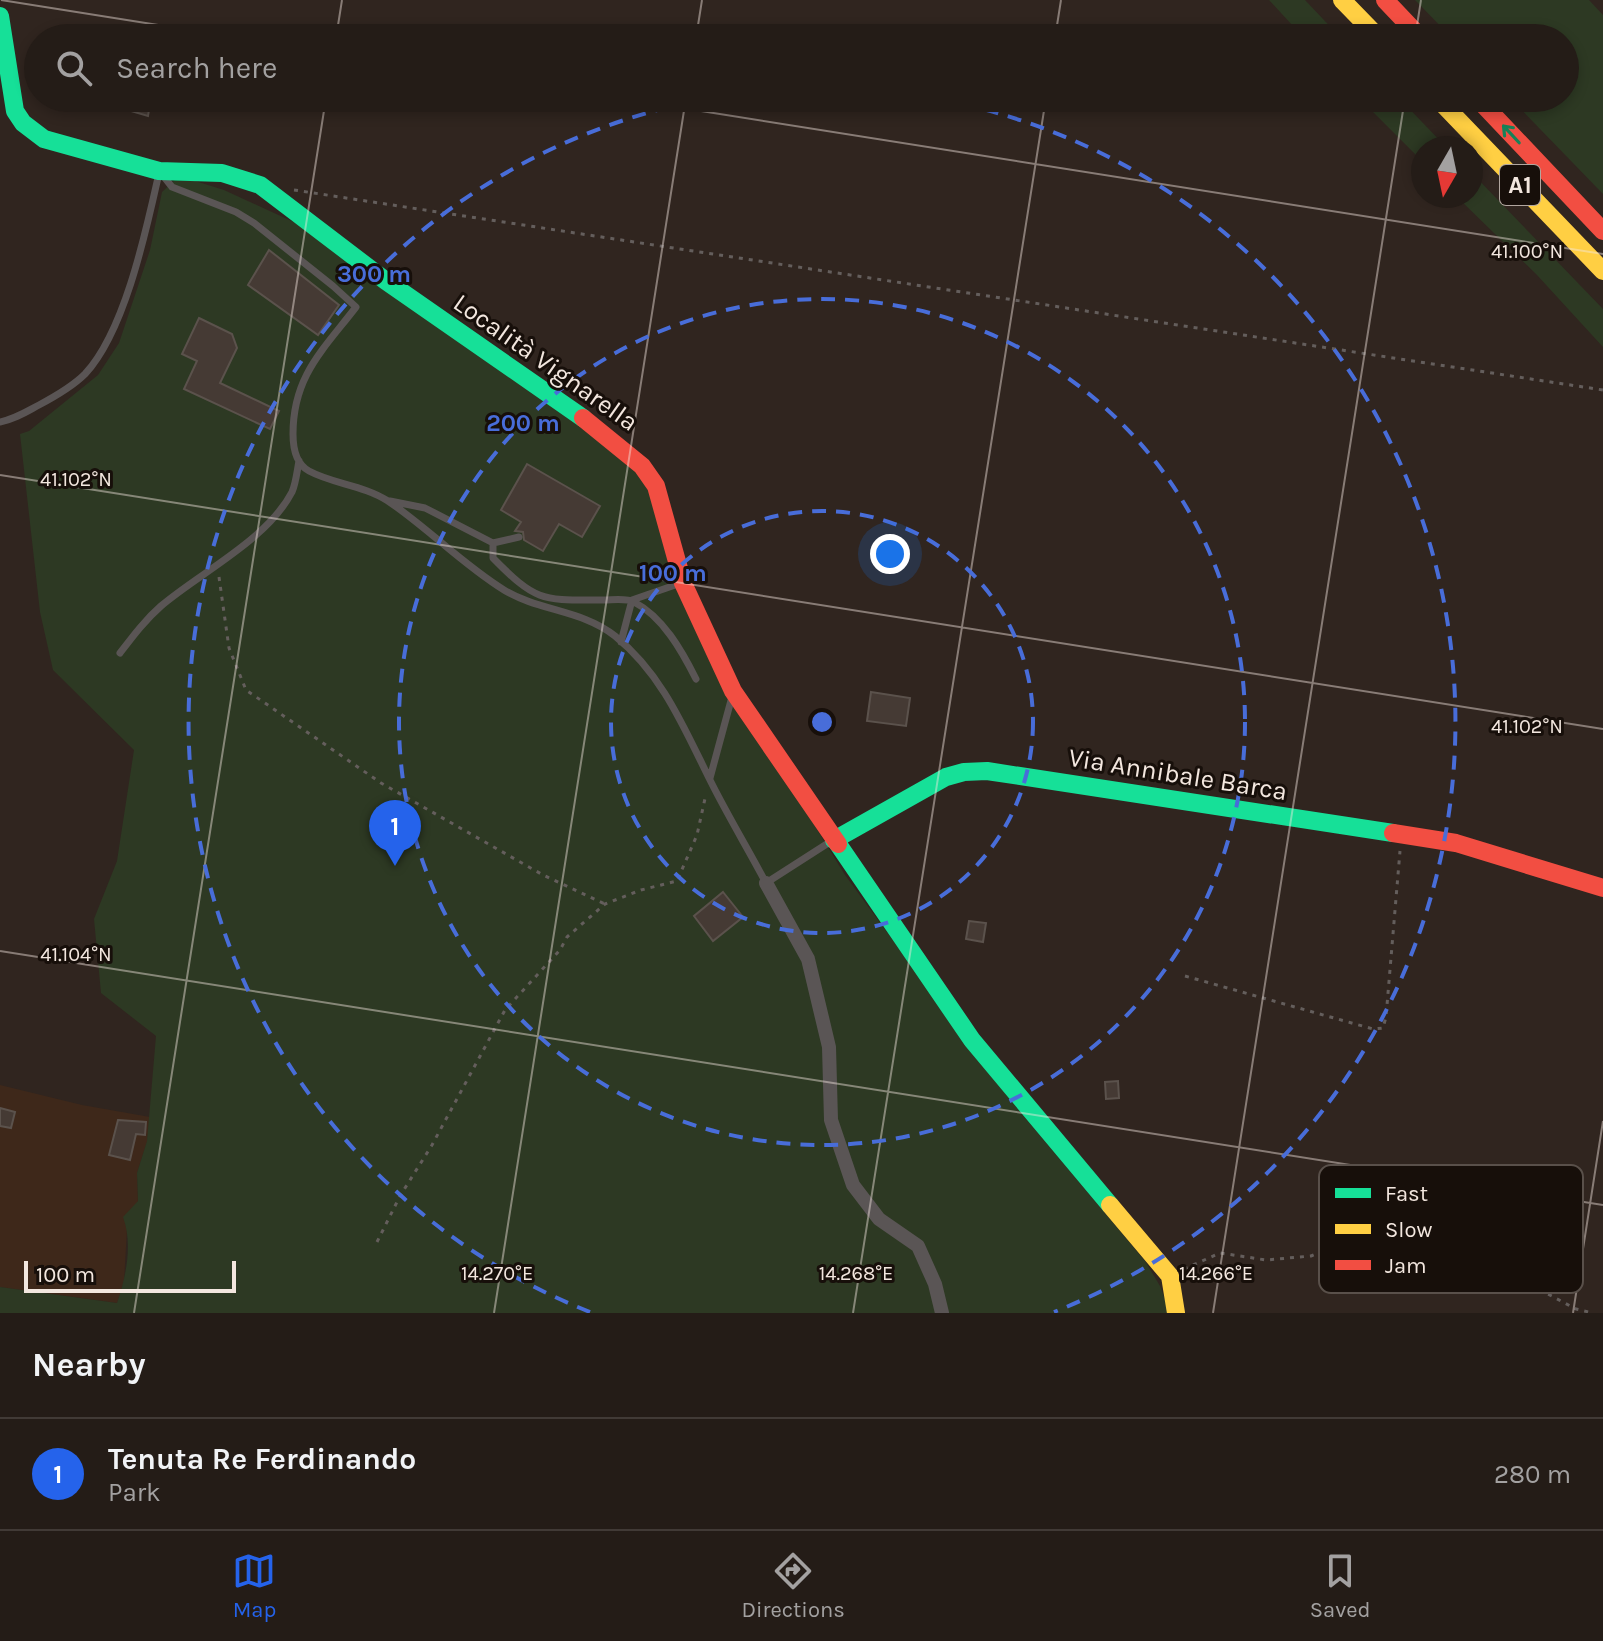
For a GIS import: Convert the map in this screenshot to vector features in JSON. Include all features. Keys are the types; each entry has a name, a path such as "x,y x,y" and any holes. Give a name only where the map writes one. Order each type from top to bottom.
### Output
{"main road":[{"path":"1342,0 1365,24"},
{"path":"1385,0 1408,24"},
{"name":"Località Vignarella","path":"0,16 15,111 23,123 44,139 159,171 222,173 260,185 386,281 630,454 656,486 683,583 733,691 972,1040 1170,1276"},
{"name":"A1","path":"1450,112 1603,271"},
{"name":"A1","path":"1490,112 1603,231"},
{"name":"Via Annibale Barca","path":"834,840 946,777 987,771 1456,843 1603,888"},
{"path":"1170,1276 1176,1313"}],"street":[{"path":"766,883 808,959 829,1047 831,1120 853,1185 879,1219 918,1246 935,1284 942,1313"}],"lane":[{"path":"0,422 13,420 48,400 83,376 100,354 123,304 159,171"},
{"path":"159,171 172,187 236,212 254,223 356,307 306,371 293,408 293,444 299,461 307,470 360,487 388,501 464,563 507,592 597,623 621,642 641,662 674,705 709,778 766,883"},
{"path":"120,653 144,621 237,550 273,517 292,491 299,461"},
{"path":"388,501 425,508 493,543 519,537"},
{"path":"493,543 493,558 523,588 550,600 632,600 683,583"},
{"path":"621,642 632,600"},
{"path":"632,600 652,615 681,648 696,679"},
{"path":"709,778 733,691"},
{"name":"Via Annibale Barca","path":"766,883 834,840"}],"path":[{"path":"292,190 1603,390"},
{"path":"217,563 229,648 246,690 381,783 543,875 605,904"},
{"path":"377,1242 505,1010 560,950 567,937 605,904 677,881 697,835 709,778"},
{"path":"1185,976 1373,1029 1383,1028 1401,835"},
{"path":"1170,1276 1220,1253 1266,1260 1319,1253"},
{"path":"1546,1293 1576,1309 1593,1313"}],"shaded area":[{"path":"0,1085 82,1105 150,1117 147,1142 137,1173 138,1201 127,1229 124,1282 117,1303 0,1287"}],"green space":[{"path":"1269,0 1305,0 1328,24 1291,24"},
{"path":"1415,0 1589,0 1603,15 1603,194 1524,112 1579,112 1579,24 1438,24"},
{"path":"1373,112 1412,112 1435,136 1411,136 1411,150"},
{"path":"179,176 224,190 298,224 629,461 650,486 673,572 845,875 1011,1101 1145,1261 1160,1286 1170,1313 0,1313 0,1287 117,1303 127,1260 128,1238 123,1217 138,1201 137,1173 147,1141 156,1036 101,993 94,919 117,861 134,750 53,670 40,612 20,434 29,431 98,375 119,343 150,250 162,192"},
{"path":"1483,184 1603,309 1603,347 1537,275 1468,208 1483,208"}],"building":[{"path":"269,250 339,305 318,335 248,285"},
{"path":"199,318 232,334 237,348 220,383 279,411 270,429 184,389 197,361 182,354"},
{"path":"527,464 600,506 582,537 559,524 543,551 524,540 523,532 515,531 521,522 501,510"},
{"path":"871,692 910,698 906,726 867,721"},
{"path":"723,892 743,917 713,941 694,916"},
{"path":"969,921 986,923 983,942 966,939"},
{"path":"1118,1081 1119,1098 1106,1099 1105,1082"},
{"path":"0,1108 15,1112 11,1128 0,1126"},
{"path":"118,1120 146,1122 145,1135 136,1134 130,1160 109,1155"}],"traffic: fast":[{"path":"0,16 15,111 23,123 44,139 159,171 222,173 260,185 386,281 583,418"},
{"path":"834,840 946,777 987,771 1393,833"},
{"path":"838,844 972,1040 1110,1205"}],"traffic: slow":[{"path":"1342,0 1365,24"},
{"path":"1450,112 1603,271"},
{"path":"1110,1205 1170,1276 1176,1313"}],"traffic: jam":[{"path":"1385,0 1408,24"},
{"path":"1490,112 1603,231"},
{"path":"583,418 642,466 656,486 683,583 733,691 838,844"},
{"path":"1393,833 1456,843 1603,888"}],"place":[{"name":"Tenuta Re Ferdinando","path":"395,866"}]}
